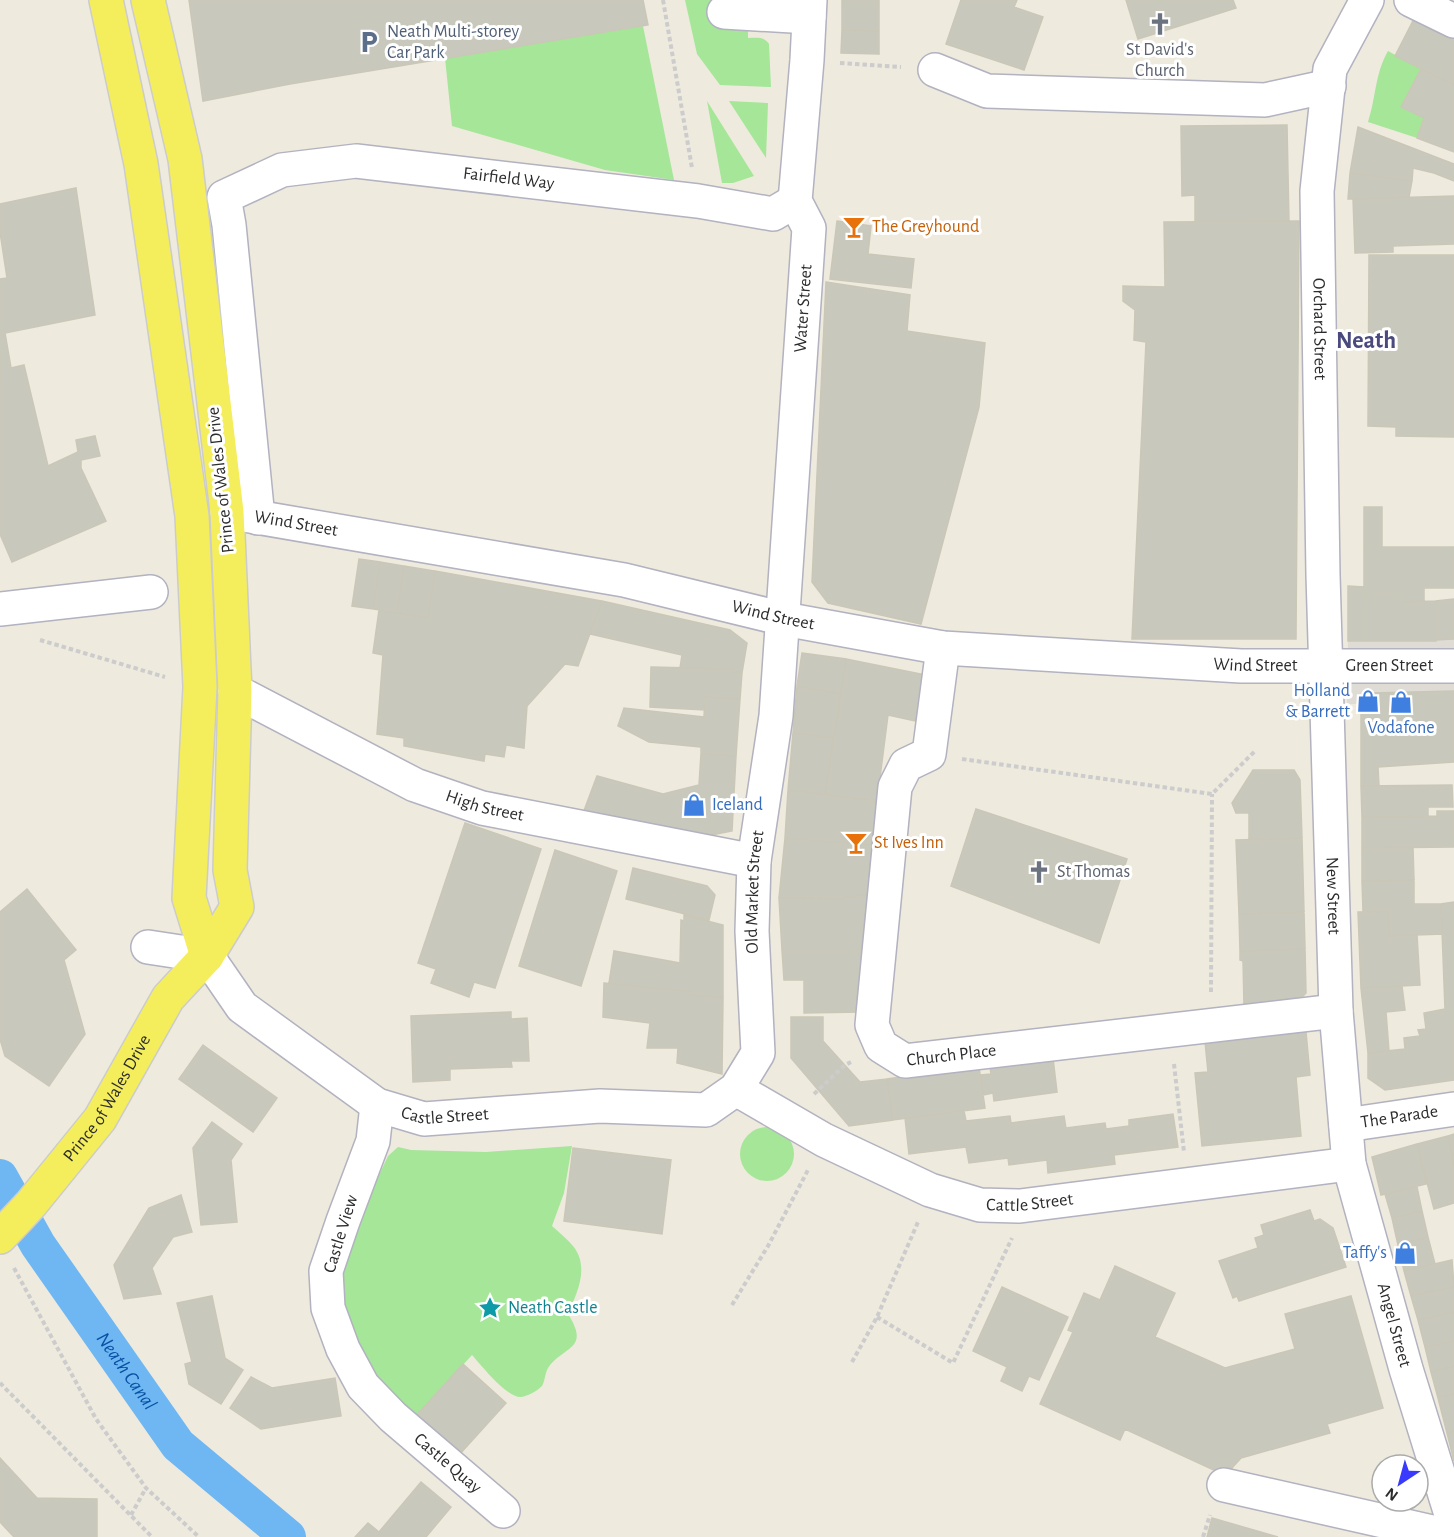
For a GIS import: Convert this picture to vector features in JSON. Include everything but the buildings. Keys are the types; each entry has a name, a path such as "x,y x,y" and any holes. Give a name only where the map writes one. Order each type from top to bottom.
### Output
{"main road":[{"name":"Prince of Wales Drive","path":"106,0 141,164 192,516 200,687 189,898 207,956"},
{"name":"Prince of Wales Drive","path":"5,1249 31,1204 100,1119 168,998 207,956 237,907 230,870 242,515 192,215 185,159 148,0"}],"street":[{"name":"Orchard Street","path":"1325,667 1317,191 1330,69 1367,0"},
{"path":"1411,0 1454,21"},
{"path":"724,12 809,8 795,201"},
{"path":"935,70 987,92 1265,100 1329,86"},
{"path":"185,159 224,197 229,225 242,515"},
{"name":"Fairfield Way","path":"192,215 282,170 356,161 698,201 773,213 795,201"},
{"name":"Water Street","path":"784,619 809,228 795,201"},
{"name":"Wind Street","path":"242,515 624,580 784,619 943,648 1241,666 1325,667"},
{"path":"0,609 151,592"},
{"name":"Old Market Street","path":"735,1089 758,1053 752,931 753,861 776,716 784,619"},
{"path":"929,754 943,648"},
{"name":"Green Street","path":"1325,667 1454,666"},
{"name":"New Street","path":"1325,667 1336,1011 1346,1125"},
{"name":"High Street","path":"235,691 415,785 482,808 753,861"},
{"name":"Church Place","path":"929,754 906,765 895,788 872,1025 881,1046 905,1061 1336,1011"},
{"path":"148,947 207,956"},
{"name":"Castle Street","path":"207,956 242,1007 377,1106 424,1119 600,1106 706,1110 735,1089"},
{"name":"Cattle Street","path":"735,1089 824,1140 930,1190 980,1205 1020,1206 1350,1164"},
{"name":"Castle View","path":"377,1106 373,1141 326,1271 328,1308 343,1349 363,1386 393,1417"},
{"name":"The Parade","path":"1346,1125 1454,1109"},
{"name":"Angel Street","path":"1346,1125 1350,1164 1406,1369 1454,1524"},
{"name":"Castle Quay","path":"393,1417 503,1512"},
{"path":"1224,1485 1454,1537"}],"path":[{"path":"663,0 698,201"},
{"path":"807,60 935,70"},
{"path":"33,638 200,687"},
{"path":"1210,1025 1212,794 1256,751"},
{"path":"929,754 1212,794"},
{"path":"788,1119 845,1065 881,1046"},
{"path":"1174,1060 1188,1186"},
{"path":"732,1305 768,1246 824,1140"},
{"path":"878,1317 953,1363 1015,1231 1020,1206"},
{"path":"852,1362 878,1317 919,1221"},
{"path":"5,1249 96,1419 146,1488 199,1537"},
{"path":"0,1383 152,1537"},
{"path":"131,1515 146,1488"}],"green space":[{"path":"685,0 713,0 712,24 748,25 748,38 760,38 767,41 771,87 720,85 697,54"},
{"path":"643,26 674,180 605,170 452,126 445,58"},
{"path":"1388,51 1421,69 1401,107 1424,118 1417,138 1368,122 1378,77"},
{"path":"707,101 754,176 733,183 722,183"},
{"path":"729,101 768,103 766,158"},
{"path":"767,1127 777,1129 786,1135 792,1144 794,1154 792,1164 786,1173 777,1179 767,1181 757,1179 748,1173 742,1164 740,1154 742,1144 748,1135 757,1129"},
{"path":"572,1146 564,1193 552,1226 573,1246 581,1263 580,1280 568,1314 577,1335 576,1341 548,1368 542,1386 527,1396 521,1397 515,1396 502,1387 472,1355 416,1416 377,1380 344,1323 338,1273 352,1232 388,1156 398,1147 411,1150 486,1152"}],"shaded area":[{"path":"1454,639 1454,691 1371,693 1361,704 1347,704 1348,641"}],"waterway":[{"name":"Neath Canal","path":"0,1177 38,1245 178,1445 288,1537"}],"place":[{"name":"St David's Church","path":"1160,24"},
{"name":"Neath Multi-storey Car Park","path":"369,42"},
{"name":"The Greyhound","path":"854,227"},
{"name":"Holland & Barrett","path":"1368,701"},
{"name":"Vodafone","path":"1401,702"},
{"name":"Iceland","path":"694,805"},
{"name":"St Ives Inn","path":"856,843"},
{"name":"St Thomas","path":"1039,872"},
{"name":"Taffy's","path":"1405,1253"},
{"name":"Neath Castle","path":"490,1308"}],"district":[{"name":"Neath","path":"1366,341"}]}
